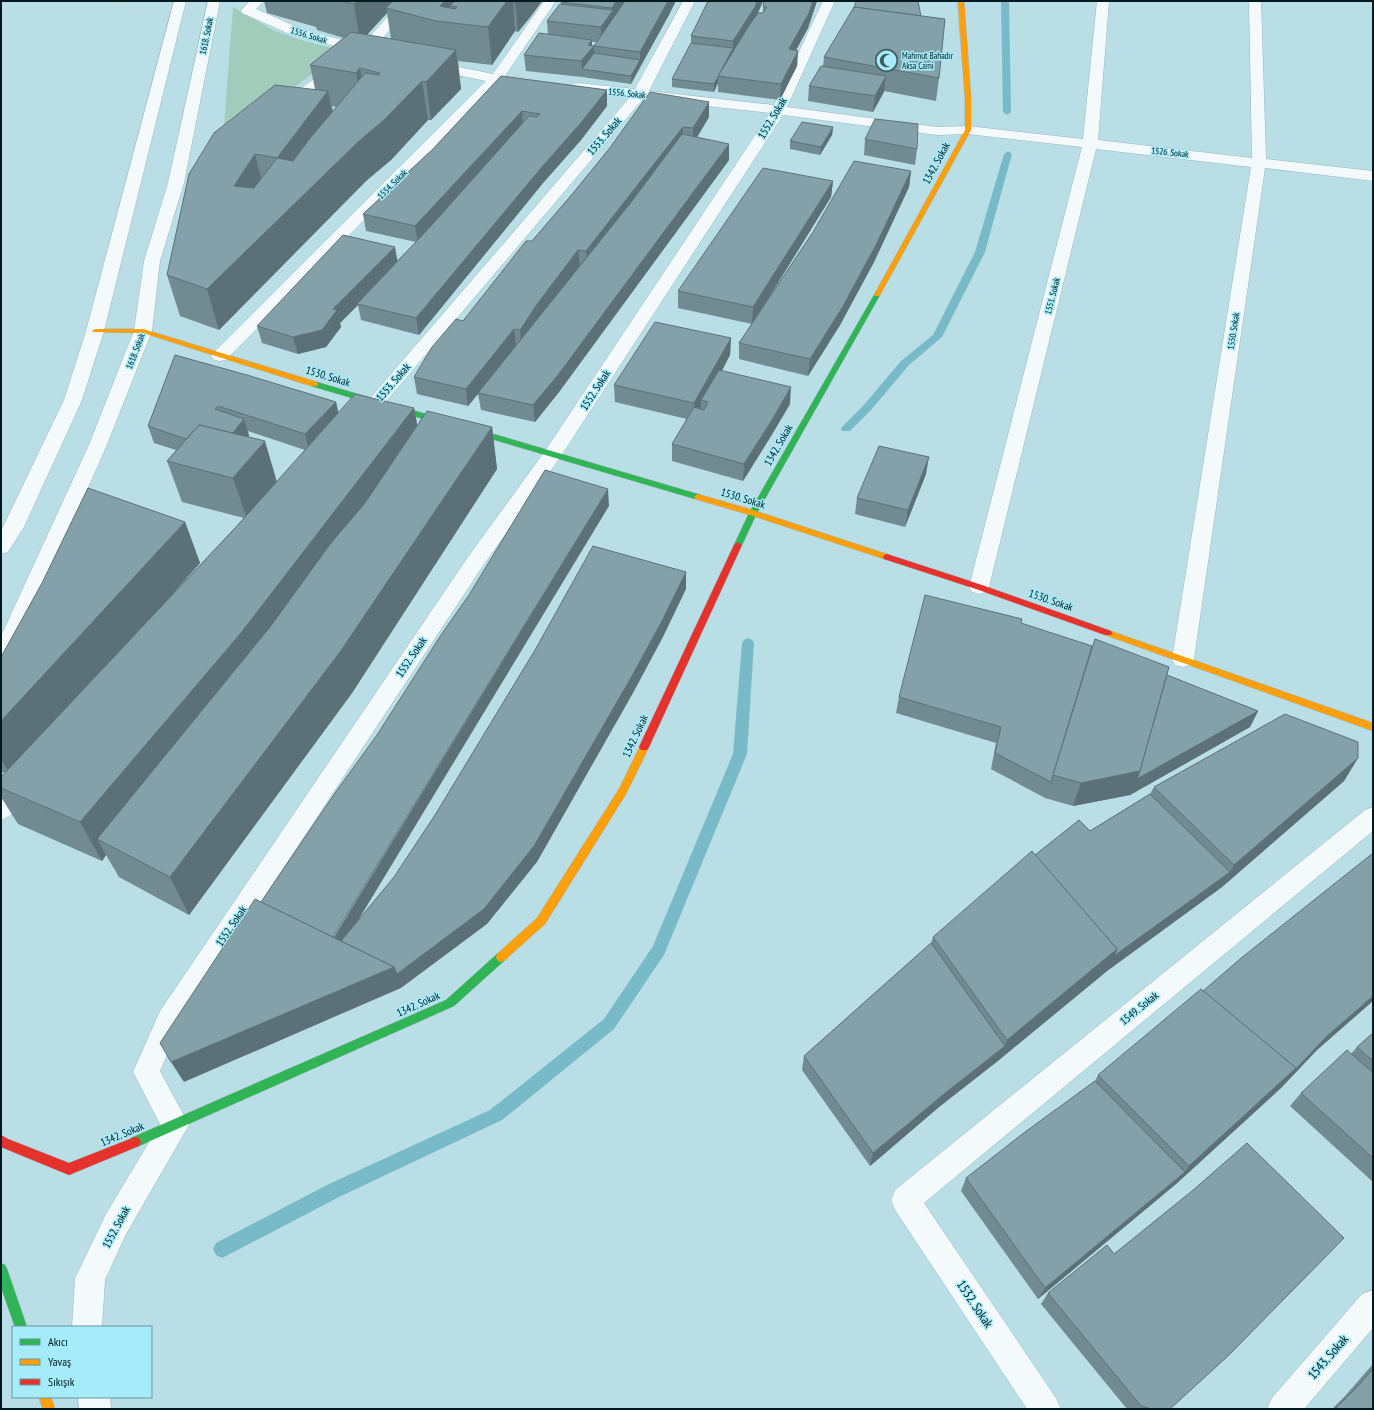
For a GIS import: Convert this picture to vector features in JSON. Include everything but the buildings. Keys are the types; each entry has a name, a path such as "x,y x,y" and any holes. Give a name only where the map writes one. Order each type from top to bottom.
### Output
{"street":[{"name":"1618. Sokak","path":"1,659 97,446 143,331 152,261 183,178 214,1"},
{"path":"274,114 372,51 409,1"},
{"name":"1554. Sokak","path":"220,356 496,79 550,1"},
{"name":"1553. Sokak","path":"350,433 374,403 640,94 689,1"},
{"name":"1552. Sokak","path":"86,1326 90,1278 116,1224 175,1125 146,1072 169,1019 475,562 552,455 779,110 829,1"},
{"name":"1342. Sokak","path":"1,1140 4,1143 70,1169 175,1125 205,1110 450,1003 541,921 622,791 753,513 918,222 968,130 968,98 961,1"},
{"name":"1551. Sokak","path":"979,587 1090,144 1103,1"},
{"name":"1550. Sokak","path":"1184,659 1258,162 1255,1"},
{"name":"1556. Sokak","path":"252,6 299,33 372,51"},
{"path":"1,547 14,528 73,400 95,331 178,7"},
{"path":"413,61 496,79 542,84"},
{"name":"1556. Sokak","path":"564,86 779,110 937,131 968,130"},
{"name":"1526. Sokak","path":"968,130 1373,176"},
{"name":"1530. Sokak","path":"95,331 143,331 374,403 753,513 979,587 1373,726"},
{"path":"1,810 36,775"},
{"name":"1549. Sokak","path":"905,1200 1373,817"},
{"name":"1532. Sokak","path":"905,1200 1045,1409"},
{"path":"1,1269 21,1326"},
{"name":"1543. Sokak","path":"1283,1409 1373,1305"},
{"path":"45,1398 49,1409"},
{"path":"94,1398 95,1409"}],"path":[{"path":"108,1 146,10 178,7"}],"green space":[{"path":"233,7 273,30 297,39 344,51 223,139"}],"waterway":[{"path":"1005,1 1007,112"},
{"path":"846,429 867,408 905,363 937,337 980,252 1008,154"},
{"path":"222,1249 333,1191 496,1115 609,1024 659,950 740,754 748,643"}],"traffic: fast":[{"path":"738,545 753,513 877,295"},
{"path":"314,384 698,497"},
{"path":"135,1142 450,1003 501,957"},
{"path":"1,1269 21,1326"}],"traffic: slow":[{"path":"877,295 968,130 968,98 961,1"},
{"path":"95,331 143,331 314,384"},
{"path":"698,497 753,513 887,557"},
{"path":"1108,633 1373,727"},
{"path":"501,957 541,921 623,791 644,747"},
{"path":"45,1398 49,1409"}],"traffic: jam":[{"path":"644,747 738,545"},
{"path":"887,557 979,587 1108,633"},
{"path":"1,1140 4,1143 69,1169 135,1142"}],"place":[{"name":"Mahmut Bahadır Aksa Cami","path":"887,60"}]}
